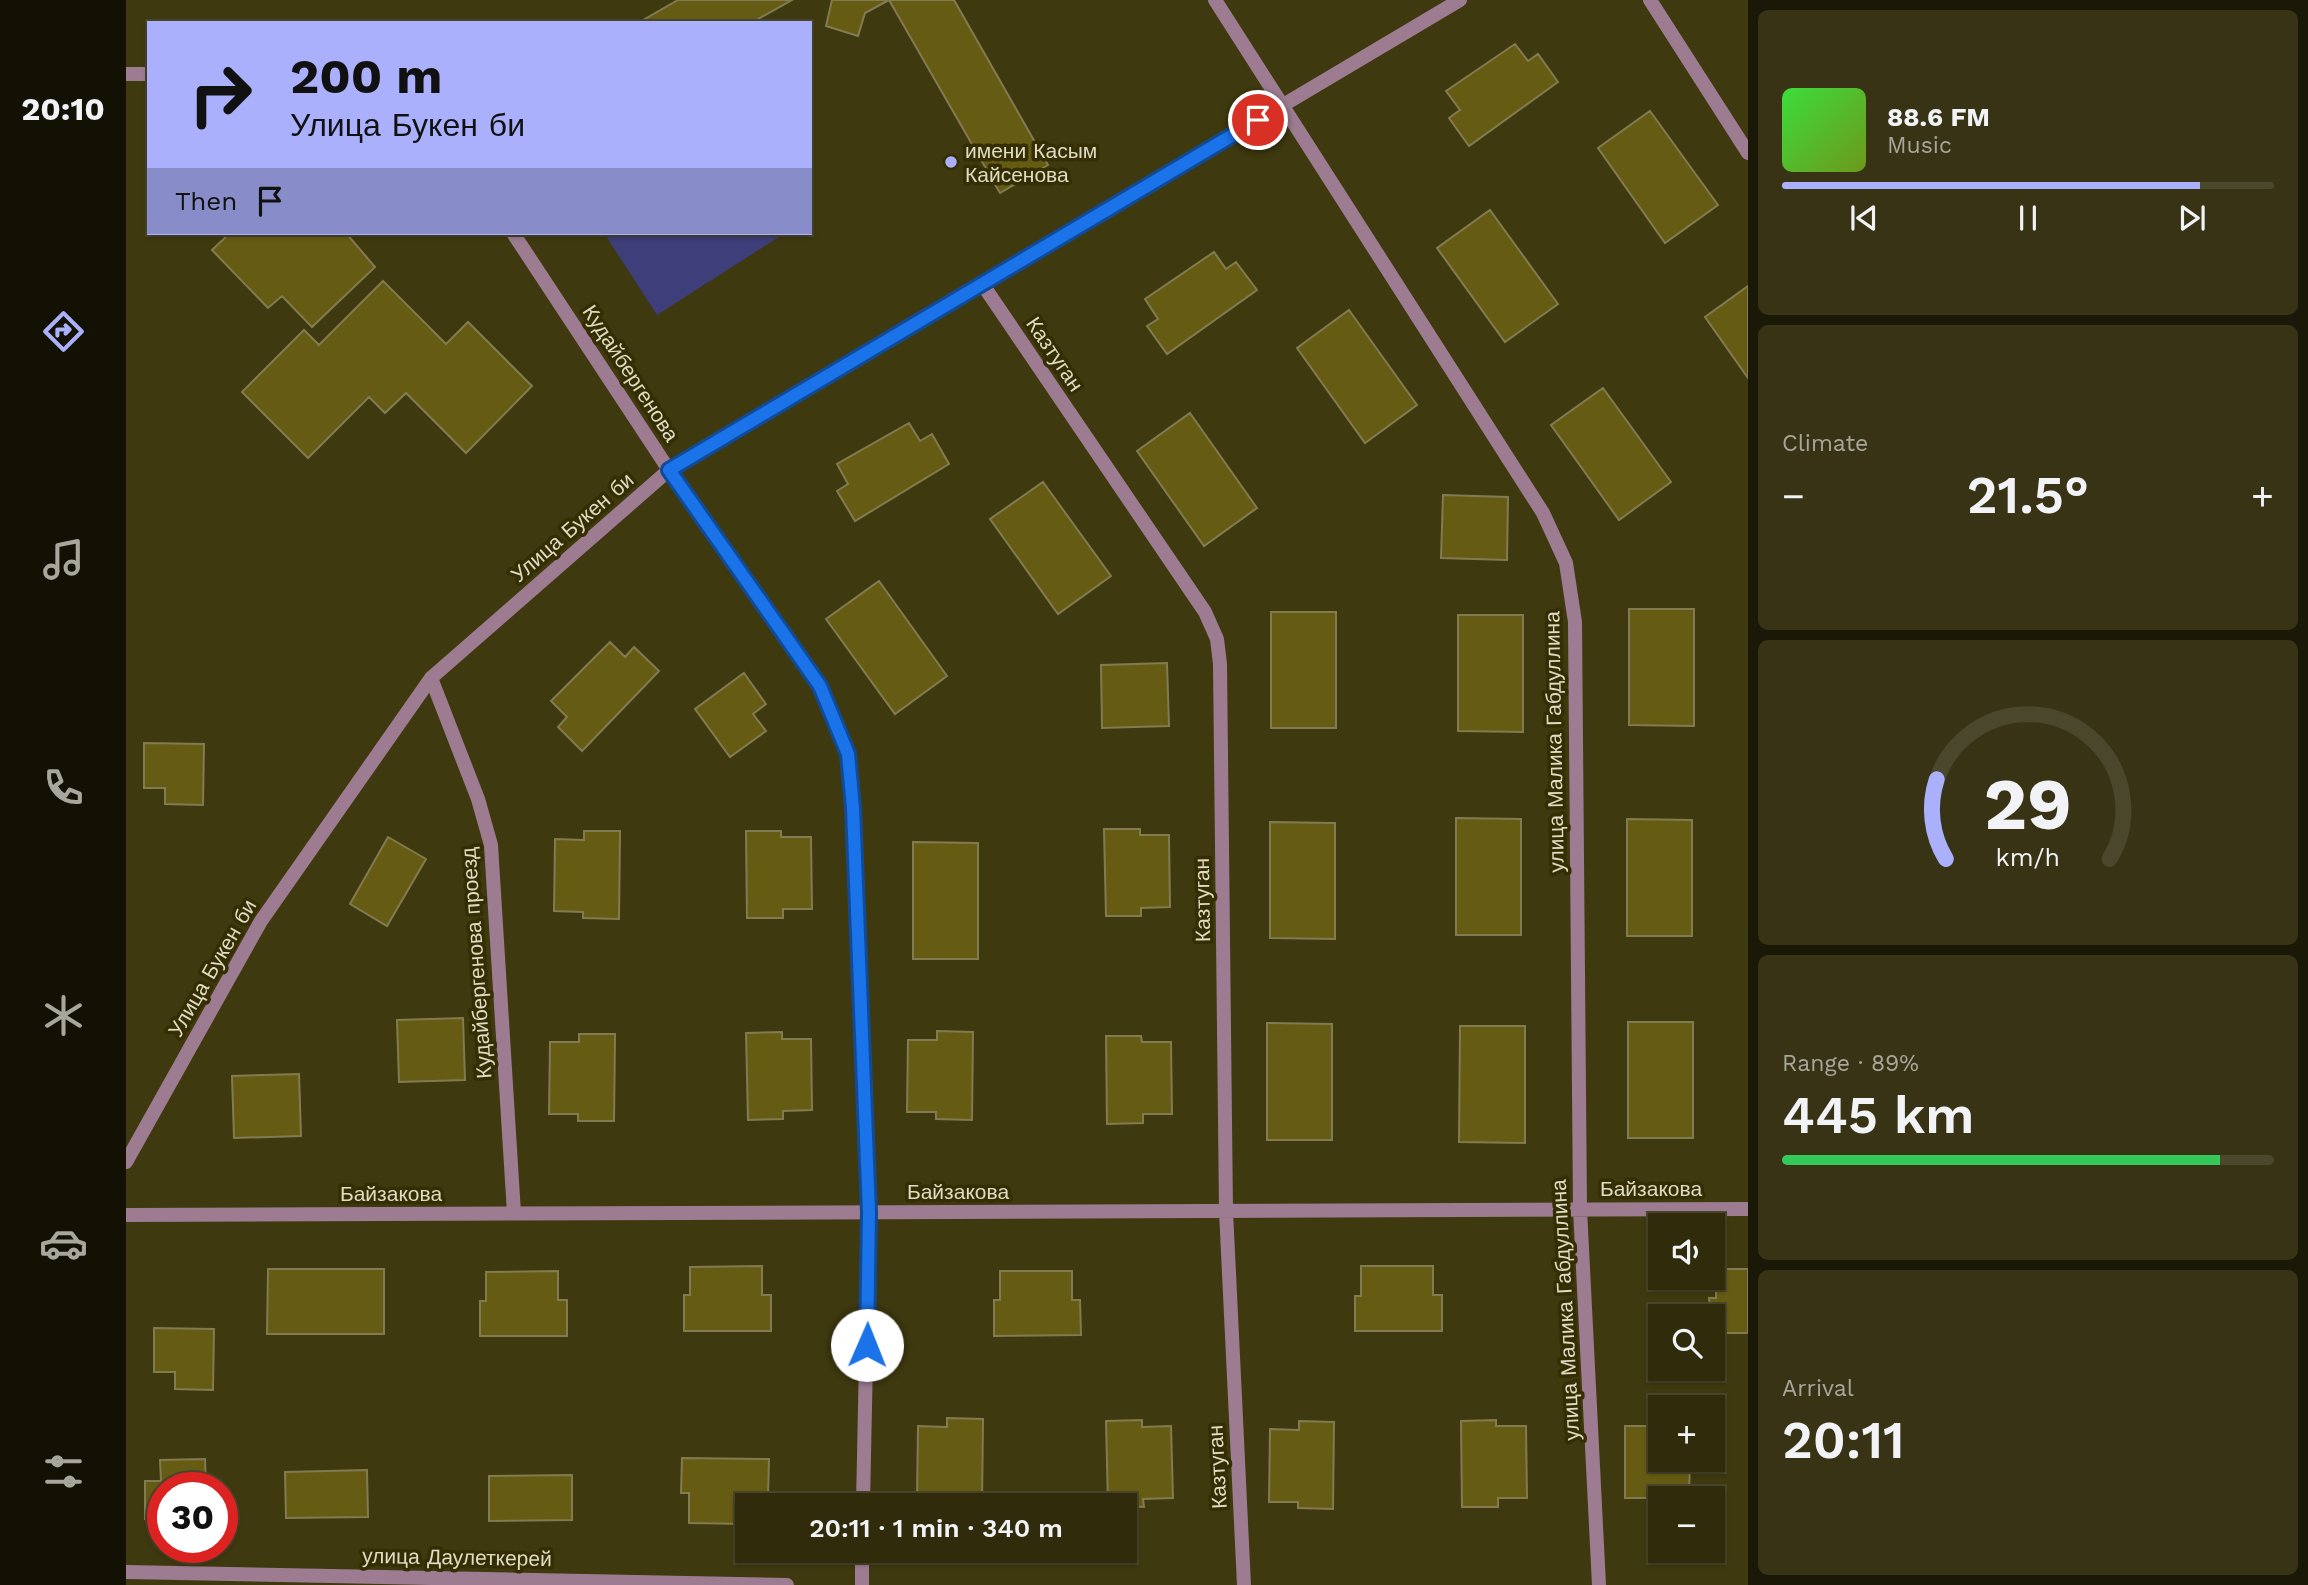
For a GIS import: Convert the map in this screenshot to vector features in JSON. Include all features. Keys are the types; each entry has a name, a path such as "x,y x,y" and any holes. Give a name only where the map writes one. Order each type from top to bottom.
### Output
{"street":[{"name":"улица Малика Габдуллина","path":"1215,0 1543,513 1566,563 1575,622 1580,1209 1599,1585"},
{"name":"Улица Букен би","path":"126,1162 261,921 431,678 669,470 1460,0"},
{"path":"1650,0 1748,153"},
{"path":"126,74 147,74"},
{"name":"Кудайбергенова","path":"514,235 669,470 820,686 848,754 853,808 869,1212 863,1493"},
{"name":"Казтуган","path":"983,285 1205,612 1217,639 1220,664 1226,1211 1244,1585"},
{"name":"Кудайбергенова проезд","path":"431,678 478,799 491,845 514,1213"},
{"name":"Байзакова","path":"126,1215 1748,1209"},
{"path":"862,1563 862,1585"},
{"name":"улица Даулеткерей","path":"126,1572 788,1585"}],"shaded area":[{"path":"605,235 782,235 657,315"}],"building":[{"path":"678,0 792,0 755,21 641,21"},
{"path":"832,0 889,0 865,13 858,36 826,26"},
{"path":"889,0 954,0 1048,165 1000,193"},
{"path":"1515,44 1528,61 1538,54 1558,82 1469,146 1449,118 1460,110 1446,91"},
{"path":"1650,111 1718,205 1665,243 1598,148"},
{"path":"1490,210 1558,304 1505,342 1437,248"},
{"path":"228,235 348,235 375,267 312,327 282,296 268,308 212,250"},
{"path":"1214,252 1226,269 1236,262 1257,290 1167,354 1147,326 1158,319 1145,299"},
{"path":"383,281 446,344 468,322 532,386 466,453 406,393 385,413 369,397 308,458 242,392 304,330 319,345"},
{"path":"1748,286 1748,378 1705,317"},
{"path":"1349,310 1417,405 1365,443 1297,348"},
{"path":"1603,388 1671,482 1619,520 1551,425"},
{"path":"1190,413 1257,508 1204,546 1137,451"},
{"path":"909,423 920,441 932,434 949,464 855,521 837,491 848,484 837,464"},
{"path":"1043,482 1111,576 1058,614 990,519"},
{"path":"1443,495 1508,497 1507,560 1441,558"},
{"path":"879,581 947,676 895,714 826,619"},
{"path":"1629,609 1694,609 1694,726 1629,725"},
{"path":"1271,612 1336,612 1336,728 1271,728"},
{"path":"1458,615 1523,615 1523,732 1458,731"},
{"path":"610,642 625,657 634,647 659,671 582,751 558,727 567,717 551,701"},
{"path":"1167,663 1169,726 1102,728 1101,665"},
{"path":"744,673 766,704 753,714 766,731 730,757 695,709"},
{"path":"144,743 204,744 203,805 165,804 165,788 144,788"},
{"path":"1456,818 1521,819 1521,935 1456,935"},
{"path":"1627,819 1692,820 1692,936 1627,936"},
{"path":"1270,822 1335,823 1335,939 1270,938"},
{"path":"1104,829 1140,829 1140,835 1169,835 1170,907 1141,908 1141,916 1106,916"},
{"path":"584,831 620,831 619,919 583,918 583,912 554,911 555,839 584,840"},
{"path":"746,831 781,831 781,837 811,837 812,909 783,909 783,918 747,918"},
{"path":"388,837 426,859 387,926 350,904"},
{"path":"913,842 978,843 978,959 913,959"},
{"path":"463,1018 465,1080 399,1082 397,1020"},
{"path":"1628,1022 1693,1022 1693,1138 1628,1138"},
{"path":"1267,1023 1332,1024 1332,1140 1267,1140"},
{"path":"1460,1026 1525,1026 1525,1143 1459,1142"},
{"path":"937,1031 973,1032 972,1120 936,1119 936,1112 907,1112 908,1040 937,1040"},
{"path":"782,1032 782,1039 811,1039 812,1110 783,1111 783,1119 748,1120 746,1033"},
{"path":"579,1034 615,1034 614,1121 578,1121 578,1114 549,1114 550,1042 579,1042"},
{"path":"1106,1036 1141,1036 1142,1042 1171,1042 1172,1114 1143,1114 1143,1123 1107,1124"},
{"path":"299,1074 301,1136 234,1138 232,1076"},
{"path":"762,1266 762,1295 771,1295 771,1331 684,1331 684,1295 690,1295 690,1267"},
{"path":"1361,1266 1433,1266 1433,1295 1442,1295 1442,1331 1355,1331 1355,1296 1361,1296"},
{"path":"268,1269 384,1269 384,1334 267,1334"},
{"path":"1725,1269 1748,1269 1748,1333 1725,1333 1725,1304 1710,1304 1709,1298 1716,1298 1716,1290 1725,1290"},
{"path":"558,1271 558,1300 567,1300 567,1336 480,1336 480,1301 486,1301 486,1272"},
{"path":"1000,1271 1072,1271 1072,1300 1080,1300 1081,1335 994,1336 994,1300 1000,1300"},
{"path":"154,1328 214,1329 213,1390 175,1389 175,1372 154,1372"},
{"path":"947,1418 983,1419 982,1493 917,1493 918,1426 947,1427"},
{"path":"1142,1420 1142,1427 1171,1426 1173,1498 1143,1499 1144,1507 1137,1507 1137,1493 1108,1493 1106,1421"},
{"path":"1496,1420 1496,1426 1526,1426 1527,1498 1498,1498 1498,1507 1462,1507 1461,1421"},
{"path":"1299,1421 1334,1422 1333,1509 1298,1508 1298,1502 1269,1502 1270,1429 1299,1430"},
{"path":"1625,1426 1648,1426 1648,1472 1690,1472 1689,1486 1648,1486 1648,1498 1625,1498"},
{"path":"682,1458 769,1459 768,1493 735,1493 735,1524 689,1523 689,1493 681,1493"},
{"path":"205,1459 205,1472 161,1472 160,1460"},
{"path":"367,1470 368,1517 286,1518 285,1472"},
{"path":"572,1475 572,1520 489,1521 489,1476"},
{"path":"147,1481 147,1519 145,1519"}],"place":[{"name":"имени Касым Кайсенова","path":"951,162"}],"route":[{"path":"867,1345 869,1212 853,808 848,754 820,686 669,470 1258,120"}]}
